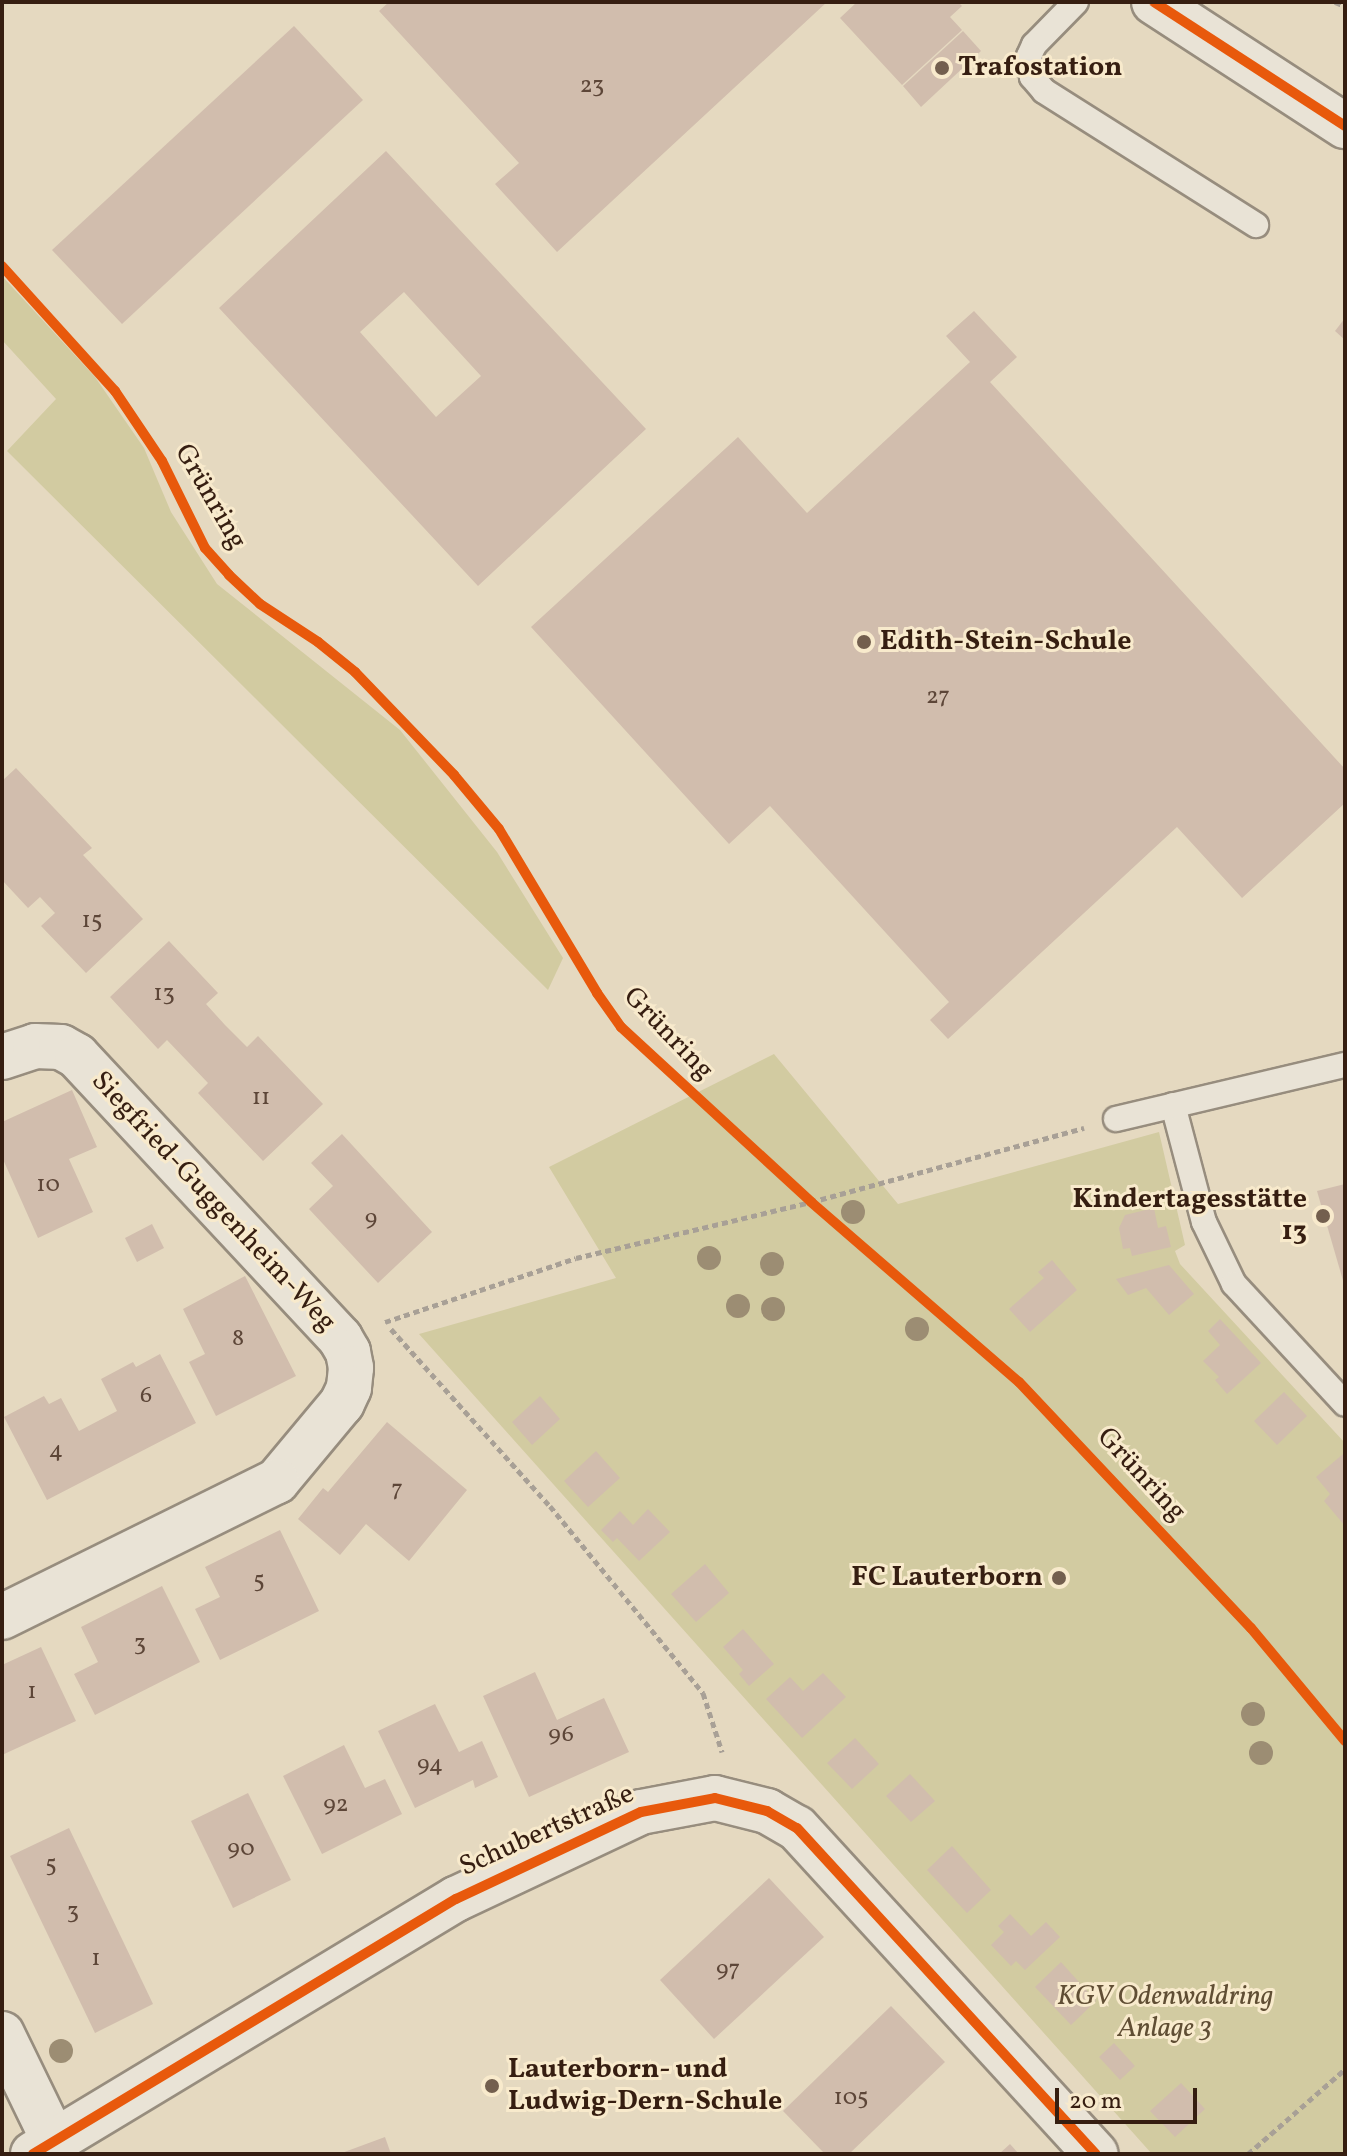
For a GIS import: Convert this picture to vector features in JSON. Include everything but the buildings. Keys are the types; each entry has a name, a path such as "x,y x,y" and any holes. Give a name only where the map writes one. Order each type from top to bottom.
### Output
{"street":[{"path":"1154,2 1345,126"},
{"name":"Siegfried-Guggenheim-Weg","path":"2,1057 35,1046 61,1047 77,1056 340,1338 348,1352 349,1388 342,1403 277,1481 2,1617"},
{"name":"Schubertstraße","path":"44,2148 396,1933 468,1893 641,1812 715,1798 740,1801 767,1811 797,1828 1096,2154"},
{"path":"2,2034 44,2148"}],"lane":[{"path":"1076,2 1034,45 1029,56 1032,77 1044,91 1256,225"},
{"path":"1116,1119 1345,1065"},
{"path":"1173,1105 1204,1222 1234,1284 1345,1404"}],"path":[{"path":"1335,2 1345,6"},
{"path":"340,1338 576,1258 811,1202 1116,1119"},
{"path":"385,1322 550,1506 703,1693 740,1801"},
{"path":"1248,2154 1345,2069"}],"green space":[{"path":"2,276 95,377 144,448 171,512 217,584 400,730 497,852 563,958 548,990 7,451 56,399 2,340"},
{"name":"KGV Odenwaldring Anlage 3","path":"774,1054 898,1204 1159,1132 1185,1245 1175,1251 1180,1264 1345,1443 1345,2154 1152,2154 419,1334 616,1278 549,1167"}],"cycle path":[{"path":"1154,2 1345,126"},
{"name":"Grünring","path":"2,266 115,391 162,461 205,548 260,604 318,642 355,672 454,775 499,829 597,993 621,1027 811,1202 1019,1382 1251,1628 1345,1741"},
{"path":"33,2154 456,1899 641,1812 715,1798 767,1811 797,1828 1096,2154"}],"place":[{"name":"Trafostation","path":"942,68"},
{"name":"Edith-Stein-Schule","path":"864,642"},
{"name":"Kindertagesstätte 13","path":"1323,1216"},
{"name":"FC Lauterborn","path":"1059,1578"},
{"name":"Lauterborn- und Ludwig-Dern-Schule","path":"492,2086"}]}
